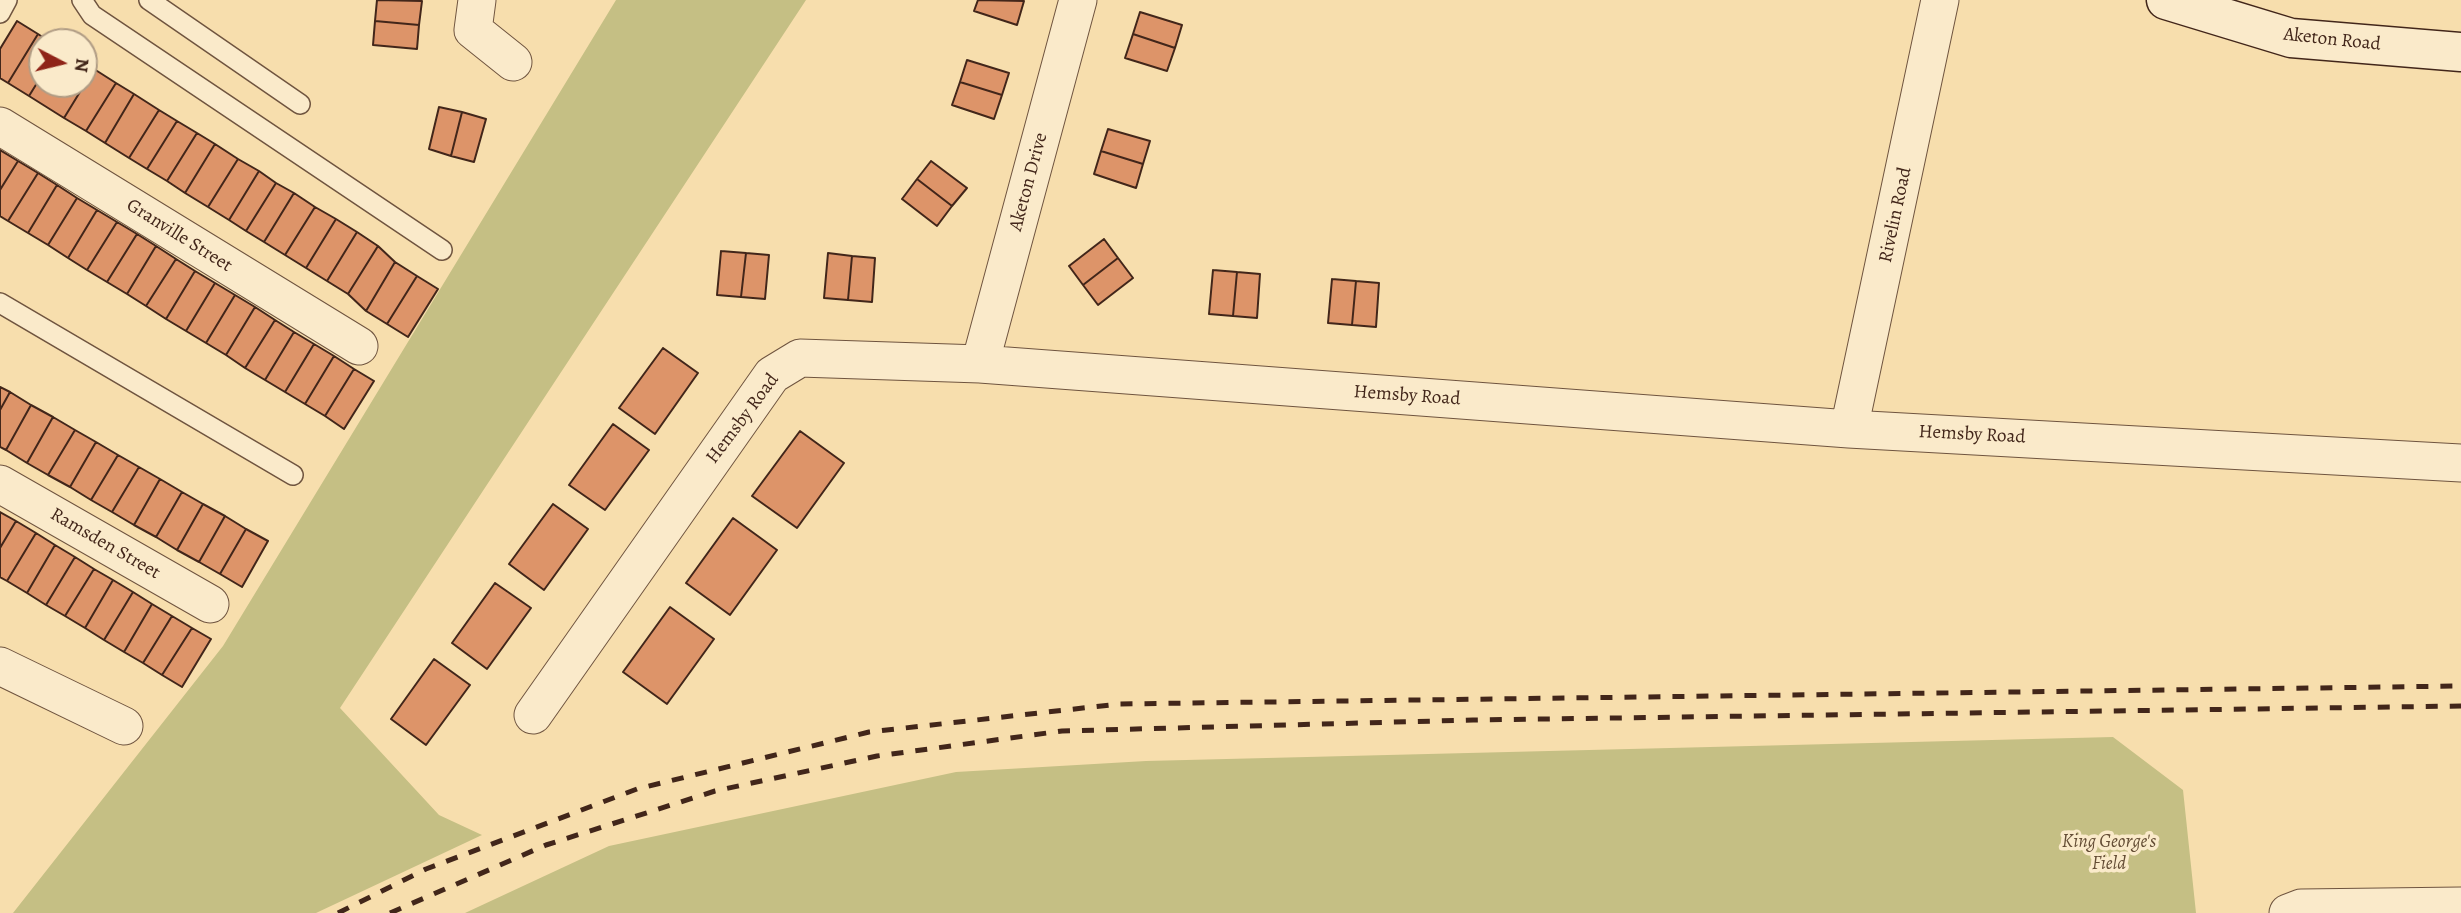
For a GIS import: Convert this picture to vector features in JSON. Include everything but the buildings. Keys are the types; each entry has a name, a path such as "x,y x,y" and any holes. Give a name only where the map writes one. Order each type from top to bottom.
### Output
{"main road":[{"name":"Aketon Road","path":"2166,0 2291,38 2461,52"}],"street":[{"path":"477,0 473,30 513,62"},
{"name":"Aketon Drive","path":"980,364 1078,0"},
{"name":"Rivelin Road","path":"1849,429 1941,0"},
{"name":"Granville Street","path":"0,126 359,346"},
{"name":"Hemsby Road","path":"533,715 772,374 800,358 980,364 1849,429 2461,463"},
{"name":"Ramsden Street","path":"0,484 210,604"},
{"path":"0,666 124,726"},
{"path":"2288,913 2301,908 2461,906"}],"lane":[{"path":"0,13 7,0"},
{"path":"82,0 92,15 442,250"},
{"path":"149,0 300,104"},
{"path":"0,303 293,475"}],"green space":[{"path":"616,0 806,0 340,708 439,815 482,835 316,913 13,913 223,646"},
{"name":"King George's Field","path":"2113,737 2183,790 2196,913 465,913 609,846 956,772 1146,761"}],"railway":[{"path":"338,913 426,869 637,789 869,732 1119,704 2461,686"},
{"path":"390,913 546,845 715,791 877,756 1062,731 1473,720 2461,706"}]}
